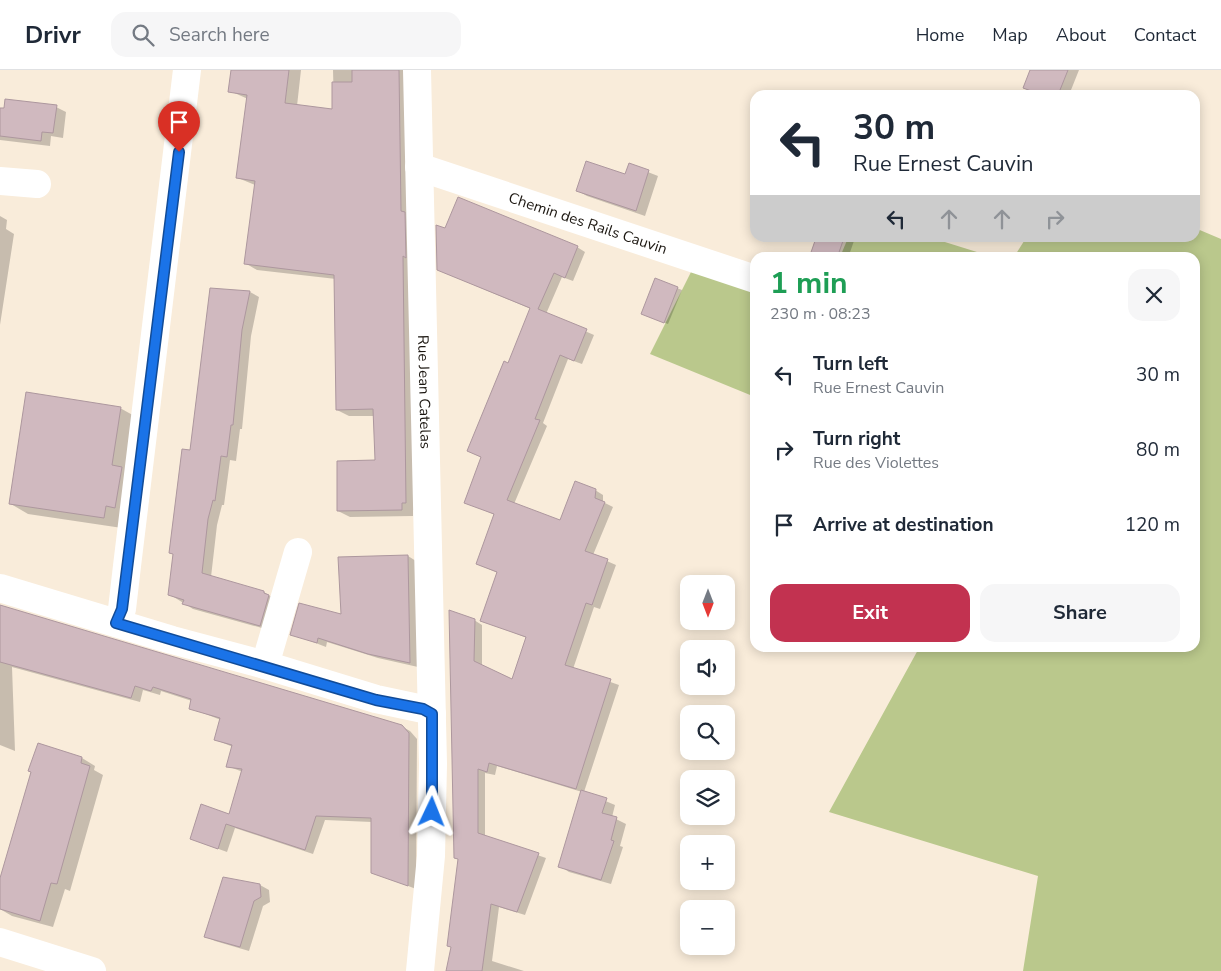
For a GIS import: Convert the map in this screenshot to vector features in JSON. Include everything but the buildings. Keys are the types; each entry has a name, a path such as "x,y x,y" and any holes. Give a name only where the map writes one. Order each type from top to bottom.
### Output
{"street":[{"path":"116,623 122,609 187,70"},
{"name":"Rue Jean Catelas","path":"417,70 432,714 431,856 420,971"},
{"name":"Chemin des Rails Cauvin","path":"419,167 750,277"},
{"path":"0,181 37,184"},
{"path":"265,665 298,552"},
{"path":"0,588 265,665 376,700 423,709 432,714"},
{"path":"0,942 92,971"}],"green space":[{"path":"1200,230 1221,239 1221,971 1023,971 1038,876 829,812 917,652 1200,652 1200,252 1017,252 1023,242 1200,242"},
{"path":"846,242 945,242 977,252 842,252"},
{"path":"691,272 750,288 750,395 650,354"}],"route":[{"path":"179,152 122,609 116,623 265,665 376,700 423,709 432,714 432,812"}]}
